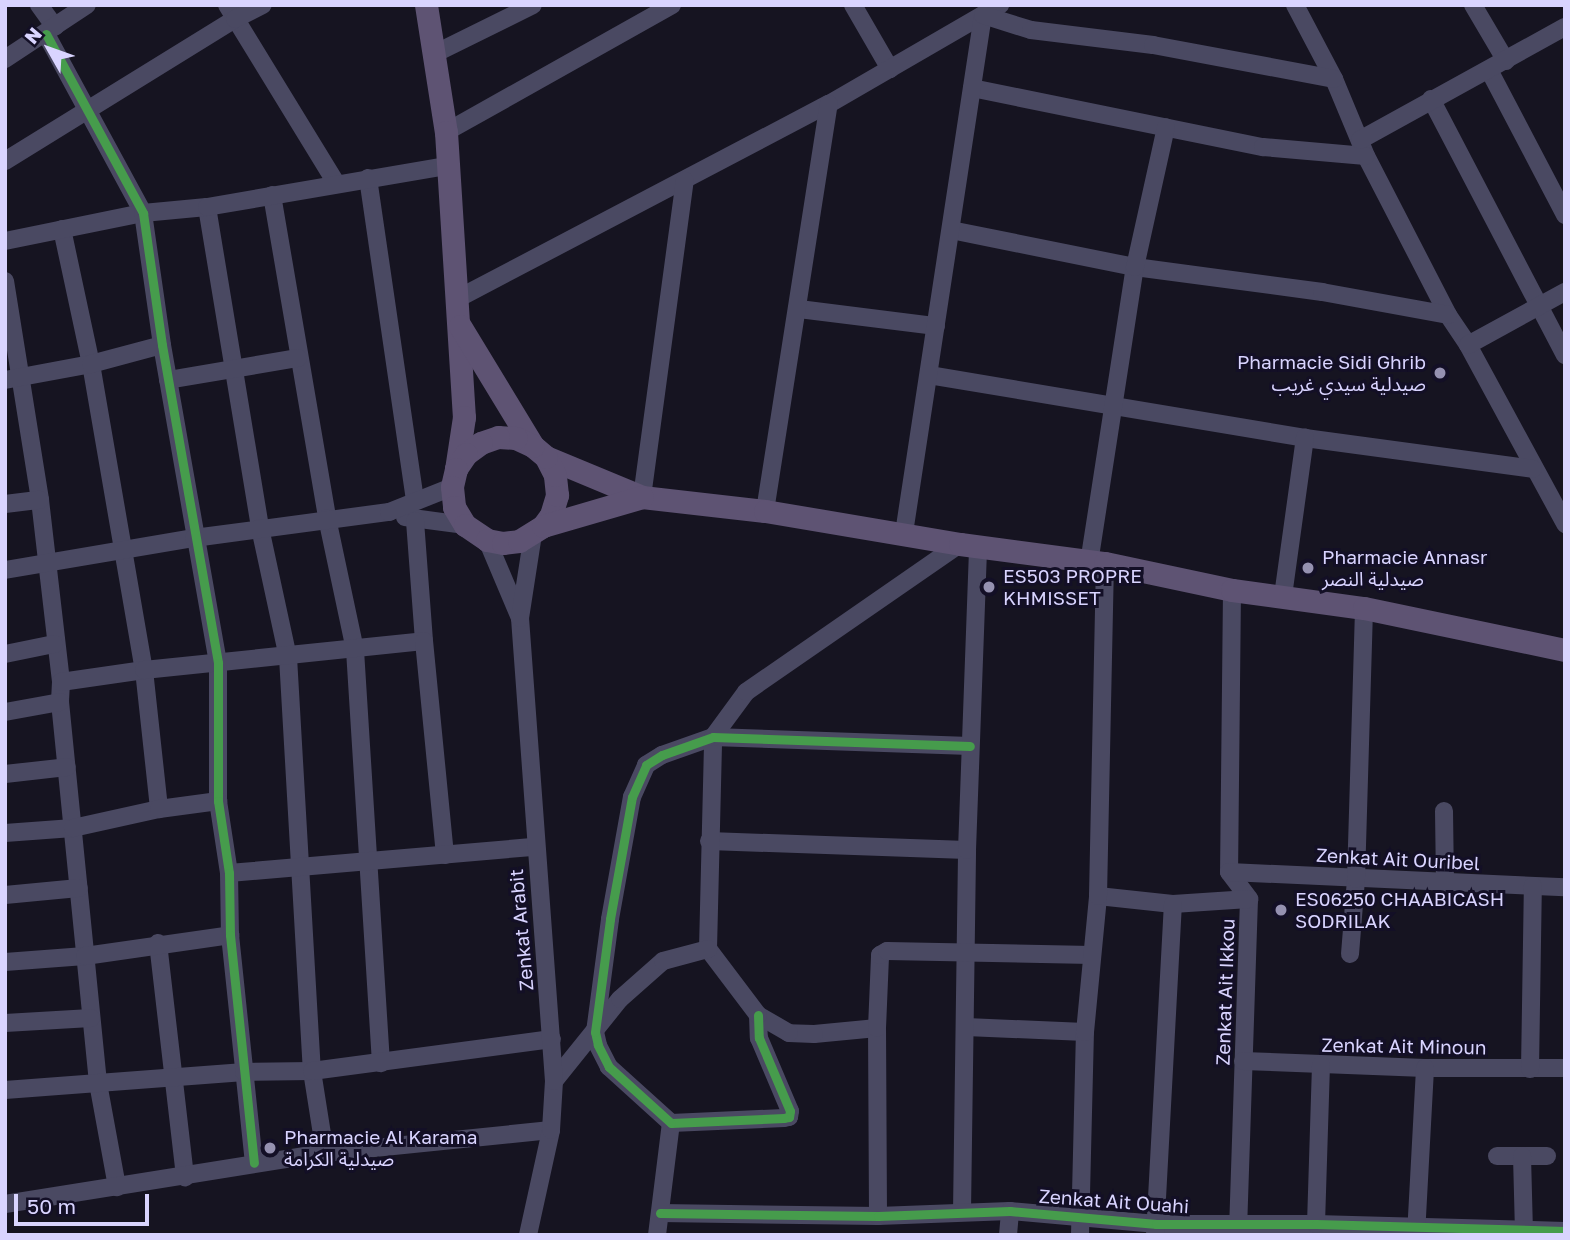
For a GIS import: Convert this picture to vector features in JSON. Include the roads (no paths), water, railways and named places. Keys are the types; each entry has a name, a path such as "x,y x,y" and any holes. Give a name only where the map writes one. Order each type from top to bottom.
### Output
{"main road":[{"path":"426,5 446,132 446,166 464,417 454,478 454,507 465,525 488,540 503,543 642,497"},
{"path":"456,310 555,475 557,495 551,515 538,530"},
{"path":"454,478 466,454 481,443 498,438 516,438 642,497 765,512 1097,563 1232,590 1364,608 1565,650"}],"street":[{"path":"39,5 88,111 144,213 162,345 218,663 218,801 229,873 230,935 254,1163"},
{"path":"5,59 87,5"},
{"path":"5,161 88,111 231,12 263,5"},
{"path":"434,54 534,5"},
{"path":"446,132 673,5"},
{"path":"853,5 890,69"},
{"path":"456,310 685,181 829,104 1000,5"},
{"path":"1295,5 1334,79 1363,148 1448,315 1468,345 1565,524"},
{"path":"1474,5 1506,61"},
{"path":"231,12 336,183"},
{"path":"983,15 1031,30 1153,45 1334,79"},
{"path":"904,533 983,15"},
{"path":"972,88 1263,147 1363,148 1431,99 1565,27"},
{"path":"1489,70 1565,215"},
{"path":"1431,99 1565,355"},
{"path":"765,512 799,309 829,104"},
{"path":"1080,1235 1083,1216 1085,1032 1098,896 1097,563 1114,408 1135,268 1166,127"},
{"path":"5,241 144,213 207,207 446,166"},
{"path":"368,178 415,499"},
{"path":"642,497 685,181"},
{"path":"272,195 327,519 355,650 381,1063"},
{"path":"207,207 260,528 288,657 312,1071 325,1153"},
{"path":"62,229 91,364 144,670 159,808"},
{"path":"951,230 1135,268 1322,292 1448,315"},
{"path":"5,281 14,378 40,500 54,644 61,682 60,702 98,1083 117,1187"},
{"path":"1468,345 1565,292"},
{"path":"799,309 936,326"},
{"path":"14,378 91,364 162,345"},
{"path":"168,380 298,358"},
{"path":"929,375 1305,439 1533,469"},
{"path":"1283,596 1305,439"},
{"path":"5,570 260,528 389,512 454,478"},
{"path":"5,504 40,500"},
{"path":"389,512 415,521 465,525"},
{"path":"415,521 445,855"},
{"path":"520,618 538,530"},
{"path":"488,540 520,618"},
{"path":"877,1028 814,1034 789,1033 758,1015 708,949 713,737 746,692 969,545"},
{"path":"962,1212 968,953 969,545"},
{"path":"1228,872 1232,590"},
{"path":"1350,954 1356,879 1364,608"},
{"name":"Zenkat Arabit","path":"520,618 554,1081 551,1130 528,1235"},
{"path":"61,682 144,670 424,641"},
{"path":"5,654 54,644"},
{"path":"5,712 60,702"},
{"path":"758,1015 759,1038 788,1103 789,1117 768,1121 671,1123 609,1067 595,1032 610,919 637,780 646,765 662,755 713,737 970,746"},
{"path":"5,774 66,767"},
{"path":"5,834 73,828 159,808 218,801"},
{"path":"1444,811 1445,884"},
{"path":"709,841 967,850"},
{"path":"229,873 535,847"},
{"name":"Zenkat Ait Ouribel","path":"1228,872 1445,884 1565,887"},
{"name":"Zenkat Ait Ikkou","path":"1228,872 1249,899 1238,1230"},
{"path":"1530,1069 1533,886"},
{"path":"5,895 79,888"},
{"path":"1098,896 1173,904 1249,899"},
{"path":"1156,1229 1173,904"},
{"path":"5,962 85,956 158,943 230,935"},
{"path":"158,943 185,1177"},
{"path":"554,1081 620,999 663,961 708,949"},
{"path":"878,1216 878,958 883,953 1092,955"},
{"path":"5,1023 91,1018"},
{"path":"966,1027 1085,1032"},
{"path":"5,1090 244,1072 312,1071 552,1039"},
{"name":"Zenkat Ait Minoun","path":"1243,1061 1425,1068 1565,1068"},
{"path":"1316,1224 1321,1065"},
{"path":"1416,1231 1425,1068"},
{"path":"657,1235 671,1123"},
{"path":"5,1204 325,1153 551,1130"},
{"path":"1497,1156 1547,1156"},
{"path":"1522,1156 1524,1230"},
{"path":"1007,1235 1010,1211"},
{"name":"Zenkat Ait Ouahi","path":"660,1213 878,1216 1010,1211 1083,1216 1156,1229 1238,1230 1316,1224 1416,1231 1565,1231"}],"place":[{"name":"Pharmacie Sidi Ghrib صيدلية سيدي غريب","path":"1440,373"},
{"name":"Pharmacie Annasr صيدلية النصر","path":"1308,568"},
{"name":"ES503 PROPRE KHMISSET","path":"989,587"},
{"name":"ES06250 CHAABICASH SODRILAK","path":"1281,910"},
{"name":"Pharmacie Al Karama صيدلية الكرامة","path":"270,1148"}]}
